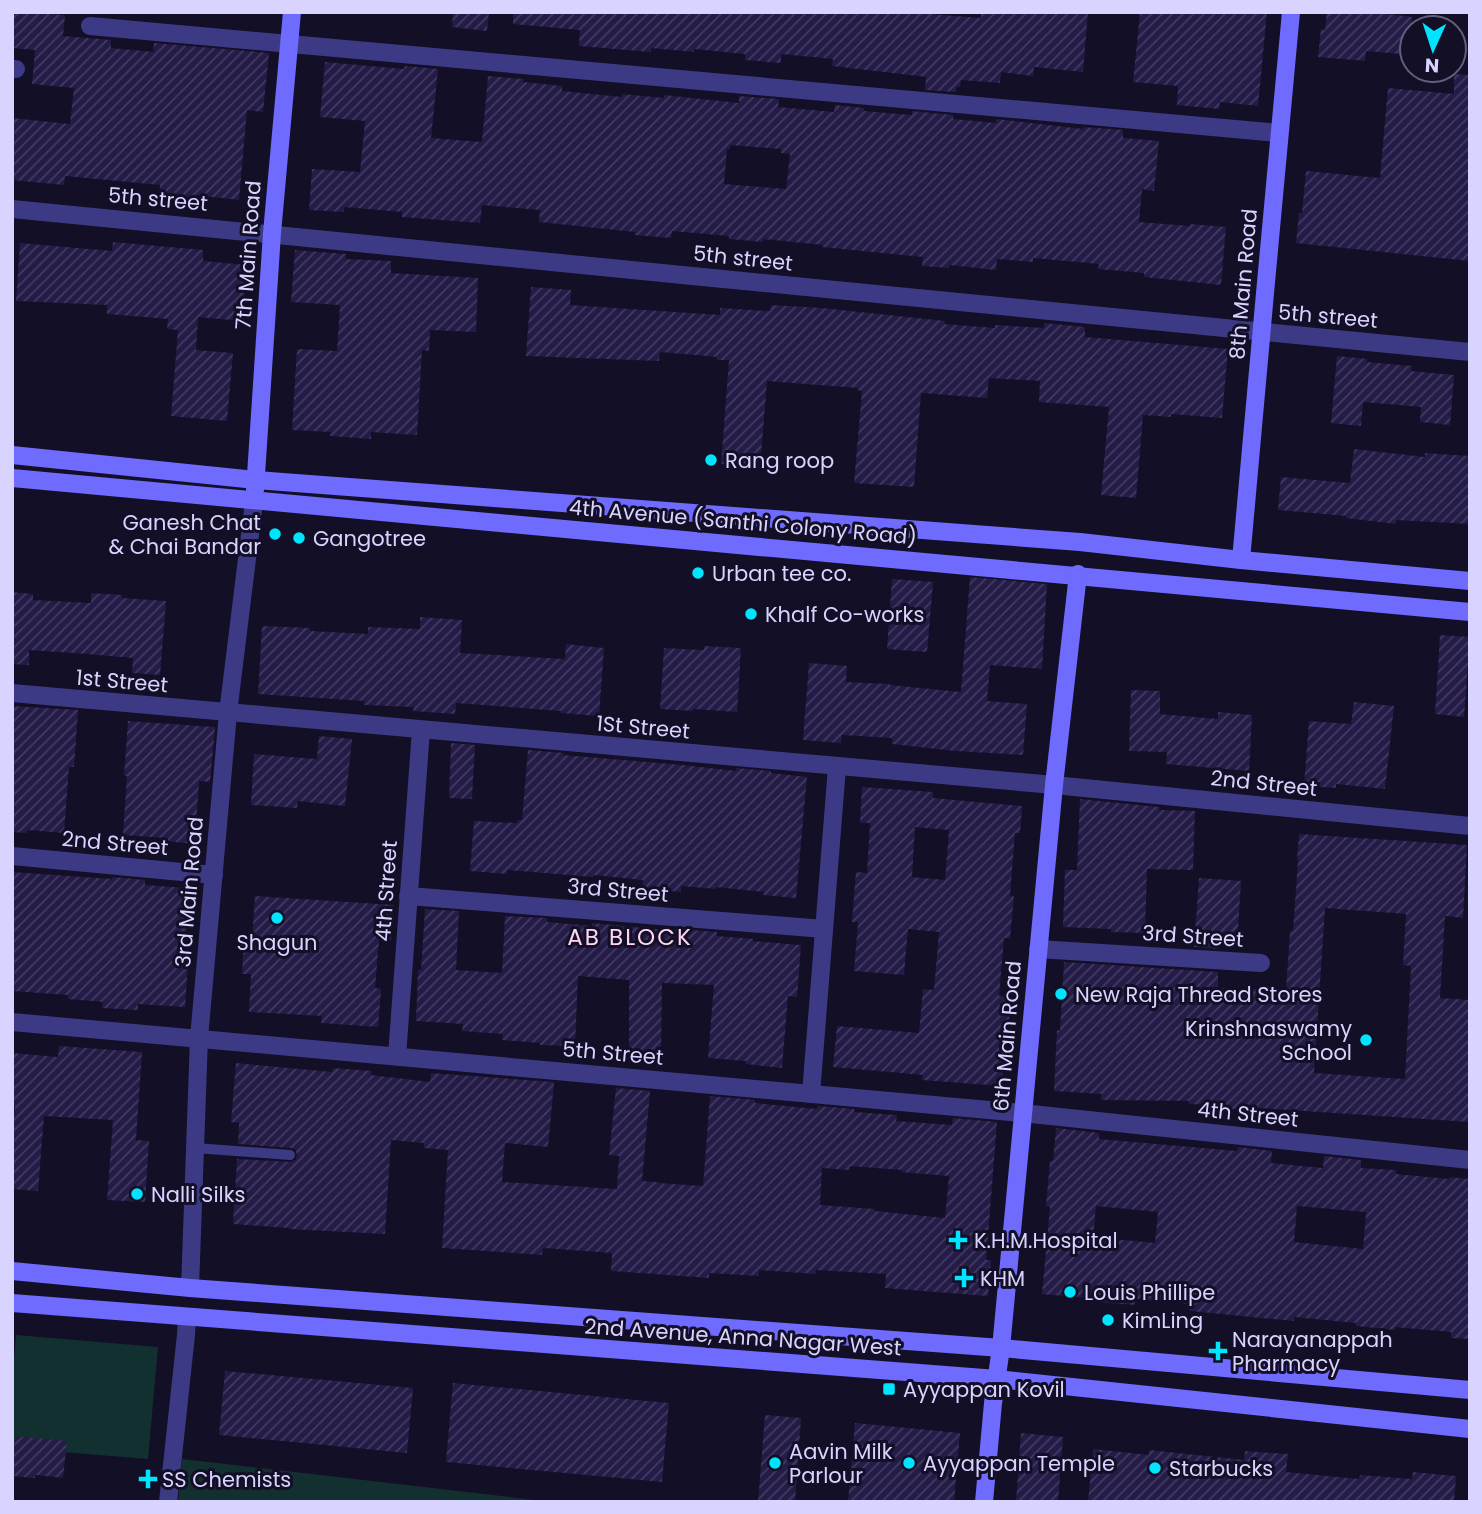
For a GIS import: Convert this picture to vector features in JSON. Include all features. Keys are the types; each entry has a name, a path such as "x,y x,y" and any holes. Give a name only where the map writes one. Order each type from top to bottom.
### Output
{"street":[{"name":"7th Main Road","path":"254,502 272,233 292,12"},
{"name":"8th Main Road","path":"1241,560 1291,12"},
{"path":"90,26 1279,133"},
{"name":"5th street","path":"12,209 1470,352"},
{"name":"4th Avenue (Santhi Colony Road)","path":"12,455 256,480 1080,542 1470,581"},
{"name":"4th Avenue (Santhi Colony Road)","path":"12,478 1470,612"},
{"name":"3rd Main Road","path":"190,1288 199,1038 228,713 254,502"},
{"name":"6th Main Road","path":"984,1502 1054,786 1078,574"},
{"name":"1st Street","path":"12,693 228,713"},
{"name":"1St Street","path":"228,713 1054,786"},
{"name":"4th Street","path":"397,1056 421,730"},
{"path":"811,1094 837,767"},
{"name":"2nd Street","path":"1054,786 1470,826"},
{"name":"2nd Street","path":"12,856 214,874"},
{"name":"3rd Street","path":"408,896 824,929"},
{"name":"3rd Street","path":"1038,949 1261,963"},
{"path":"12,1022 199,1038"},
{"name":"5th Street","path":"199,1038 1022,1113"},
{"name":"4th Street","path":"1022,1113 1470,1160"},
{"name":"2nd Avenue, Anna Nagar West","path":"12,1271 190,1288 1001,1348 1470,1390"},
{"name":"2nd Avenue, Anna Nagar West","path":"12,1303 997,1379 1470,1429"},
{"path":"168,1502 187,1317"}],"lane":[{"path":"195,1149 290,1155"}],"green space":[{"path":"16,1335 158,1347 148,1459 12,1448 12,1384"},
{"path":"182,1459 552,1502 178,1502"}],"building":[{"path":"12,12 65,15 63,36 111,40 111,48 153,52 154,43 269,53 263,112 247,110 239,200 194,195 194,200 159,197 160,185 65,176 64,185 12,180 12,118 70,124 74,88 32,84 35,50 12,48"},
{"path":"453,12 489,12 487,31 452,27"},
{"path":"513,12 903,12 981,18 981,12 1088,12 1083,72 1034,67 1033,76 1001,72 1000,83 961,80 956,92 925,90 926,77 832,66 833,59 781,54 781,63 745,60 745,54 694,49 694,52 651,48 651,52 579,46 580,30 513,24"},
{"path":"1140,12 1267,12 1258,106 1220,102 1219,109 1177,105 1178,86 1133,82"},
{"path":"1327,12 1398,15 1398,54 1366,51 1365,61 1318,57 1321,29 1325,30"},
{"path":"325,62 404,69 405,66 438,69 431,138 482,142 488,76 562,86 562,91 622,97 622,94 664,98 664,95 739,103 739,96 779,99 778,107 834,112 835,105 864,108 864,111 912,115 912,111 953,115 953,119 996,123 996,119 1083,129 1123,130 1123,138 1159,141 1154,191 1142,189 1139,222 1226,227 1221,285 1144,277 1144,273 1098,269 1099,264 1033,258 1033,262 997,259 996,270 949,265 949,268 922,266 923,257 822,247 823,245 763,239 763,242 729,239 729,236 672,231 671,238 635,235 635,232 539,222 540,210 482,205 480,223 402,217 402,212 344,207 344,212 309,210 312,169 360,172 365,121 320,117","holes":["730,145 781,149 781,153 790,154 786,189 724,184 727,149 730,149"]},
{"path":"1470,75 1470,261 1296,243 1306,171 1380,178 1388,88 1454,94 1454,84 1468,84"},
{"path":"113,242 203,250 203,261 247,265 242,321 198,317 196,350 233,353 227,421 171,416 178,330 167,329 168,319 107,314 107,305 16,301 20,243 112,251"},
{"path":"295,250 346,254 346,259 391,261 391,273 478,278 476,332 430,330 429,351 422,350 417,435 371,432 371,439 330,436 331,432 292,430 297,349 337,351 340,305 291,302"},
{"path":"531,287 571,290 570,305 720,315 720,308 770,311 771,305 822,308 995,328 995,325 1044,328 1044,323 1085,327 1085,337 1228,349 1222,418 1143,415 1136,498 1101,495 1109,407 1039,402 1040,381 989,378 987,398 921,393 914,487 854,483 862,391 857,390 858,388 767,381 760,467 721,464 729,360 660,352 659,361 526,356"},
{"path":"1337,356 1412,366 1411,371 1454,375 1450,425 1420,422 1421,407 1363,402 1361,426 1331,423"},
{"path":"1354,449 1425,457 1425,453 1470,456 1470,524 1396,520 1396,524 1278,510 1281,477 1350,483"},
{"path":"970,577 1047,584 1042,669 990,665 987,701 1027,704 1023,755 892,744 892,738 842,735 841,743 803,740 809,663 847,666 846,682 961,692"},
{"path":"892,579 933,582 927,652 887,649"},
{"path":"12,592 33,594 33,600 91,603 91,593 166,601 160,675 132,673 133,658 87,654 29,650 29,665 12,664"},
{"path":"420,617 462,620 460,653 565,659 566,644 604,648 599,716 456,703 455,714 413,711 414,707 364,705 364,701 258,694 262,626 368,634 368,627 420,629"},
{"path":"1440,635 1470,637 1464,717 1435,714"},
{"path":"704,646 741,648 737,712 660,709 664,648 704,650"},
{"path":"1131,690 1160,691 1160,714 1218,719 1218,712 1252,715 1249,771 1166,764 1167,752 1129,751"},
{"path":"1354,702 1394,706 1385,789 1336,784 1336,788 1304,786 1309,721 1351,724"},
{"path":"12,706 78,710 74,767 69,767 64,833 27,830 27,833 12,832"},
{"path":"128,721 215,727 210,782 199,781 195,844 165,841 165,838 123,835"},
{"path":"319,736 352,739 345,806 298,801 297,808 251,805 254,754 317,759"},
{"path":"451,743 475,745 472,799 449,798"},
{"path":"528,750 736,771 736,768 771,771 807,777 796,898 716,887 681,886 681,892 642,888 643,880 593,875 507,870 507,874 470,871 474,821 517,823 522,820"},
{"path":"862,787 933,792 933,798 1022,806 1020,833 1015,833 1010,938 1004,938 999,996 1011,997 1008,1035 1005,1035 1002,1086 922,1080 923,1075 833,1067 837,1026 919,1033 923,989 934,990 939,932 908,929 904,975 854,971 858,922 852,922 856,872 867,873 870,823 860,823","holes":["915,827 949,830 945,880 912,877"]},
{"path":"1080,799 1159,807 1159,810 1195,811 1193,870 1147,869 1145,933 1063,927 1065,870 1077,870"},
{"path":"1299,834 1467,845 1463,918 1445,916 1440,998 1470,1000 1470,1122 1260,1108 1229,1109 1229,1105 1189,1104 1189,1101 1101,1100 1102,1094 1054,1091 1064,962 1218,972 1218,988 1286,990","holes":["1325,908 1406,914 1403,965 1411,966 1405,1079 1314,1073"]},
{"path":"12,872 113,877 145,880 145,885 189,888 185,1007 138,1004 138,1010 102,1008 103,1002 68,999 68,995 12,991"},
{"path":"1199,878 1241,881 1237,946 1219,945 1219,949 1194,947"},
{"path":"255,896 394,905 391,941 379,940 375,988 381,989 378,1027 321,1023 322,1016 249,1012 251,974 242,974 244,939 252,939"},
{"path":"425,909 459,911 456,970 502,973 505,916 547,918 547,922 592,926 592,923 717,932 717,936 801,945 797,997 788,996 782,1068 746,1064 746,1061 708,1058 714,985 662,983 661,1054 629,1054 629,980 578,976 575,1046 502,1040 503,1034 462,1031 463,1024 416,1021"},
{"path":"59,1046 142,1052 136,1140 149,1141 145,1202 107,1200 113,1120 44,1116 38,1191 12,1189 15,1107 12,1107 12,1053 58,1057"},
{"path":"236,1063 332,1072 333,1068 372,1071 371,1075 430,1082 431,1073 554,1082 548,1147 505,1143 502,1182 617,1189 619,1156 609,1155 616,1088 650,1091 642,1181 658,1183 703,1186 710,1096 817,1109 817,1106 854,1109 854,1112 897,1115 896,1121 952,1125 953,1118 997,1122 986,1260 991,1260 988,1296 885,1288 886,1274 816,1270 815,1274 759,1270 759,1276 709,1273 709,1278 611,1271 612,1253 543,1248 542,1255 442,1248 448,1150 424,1148 424,1143 391,1140 385,1234 233,1224 237,1159 290,1162 296,1160 297,1155 295,1149 291,1148 238,1144 239,1123 231,1122","holes":["850,1166 902,1170 901,1172 949,1176 945,1218 820,1205 822,1168 849,1170"]},
{"path":"1056,1128 1099,1133 1099,1139 1237,1151 1238,1147 1272,1151 1271,1163 1323,1168 1324,1156 1361,1160 1361,1168 1396,1170 1396,1174 1470,1179 1470,1339 1451,1338 1451,1332 1395,1327 1395,1330 1294,1317 1294,1321 1190,1311 1191,1304 1135,1299 1135,1305 1042,1294 1050,1207 1046,1206 1050,1161 1053,1161","holes":["1096,1206 1158,1212 1155,1243 1093,1237","1297,1206 1366,1212 1363,1249 1294,1242"]},
{"path":"225,1371 413,1388 407,1453 219,1435"},
{"path":"453,1383 669,1403 662,1482 446,1462"},
{"path":"765,1415 801,1418 795,1502 758,1502"},
{"name":"Ayyappan Temple","path":"855,1423 960,1433 954,1502 848,1502"},
{"path":"1021,1433 1063,1437 1058,1502 1016,1502"},
{"path":"15,1436 67,1441 63,1478 12,1476"},
{"path":"1093,1449 1149,1455 1149,1450 1244,1460 1245,1451 1288,1454 1286,1472 1359,1479 1360,1475 1412,1479 1413,1472 1456,1476 1454,1502 1088,1502"}],"place":[{"name":"Rang roop","path":"711,460"},
{"name":"Ganesh Chat & Chai Bandar","path":"275,534"},
{"name":"Gangotree","path":"299,538"},
{"name":"Urban tee co.","path":"698,573"},
{"name":"Khalf Co-works","path":"751,614"},
{"name":"Shagun","path":"277,918"},
{"name":"New Raja Thread Stores","path":"1061,994"},
{"name":"Krinshnaswamy School","path":"1366,1040"},
{"name":"Nalli Silks","path":"137,1194"},
{"name":"K.H.M.Hospital","path":"958,1240"},
{"name":"KHM","path":"964,1278"},
{"name":"Louis Phillipe","path":"1070,1292"},
{"name":"KimLing","path":"1108,1320"},
{"name":"Narayanappah Pharmacy","path":"1218,1351"},
{"name":"Ayyappan Kovil","path":"889,1389"},
{"name":"Aavin Milk Parlour","path":"775,1463"},
{"name":"Ayyappan Temple","path":"909,1463"},
{"name":"Starbucks","path":"1155,1468"},
{"name":"SS Chemists","path":"148,1479"}],"district":[{"name":"AB BLOCK","path":"630,937"}]}
